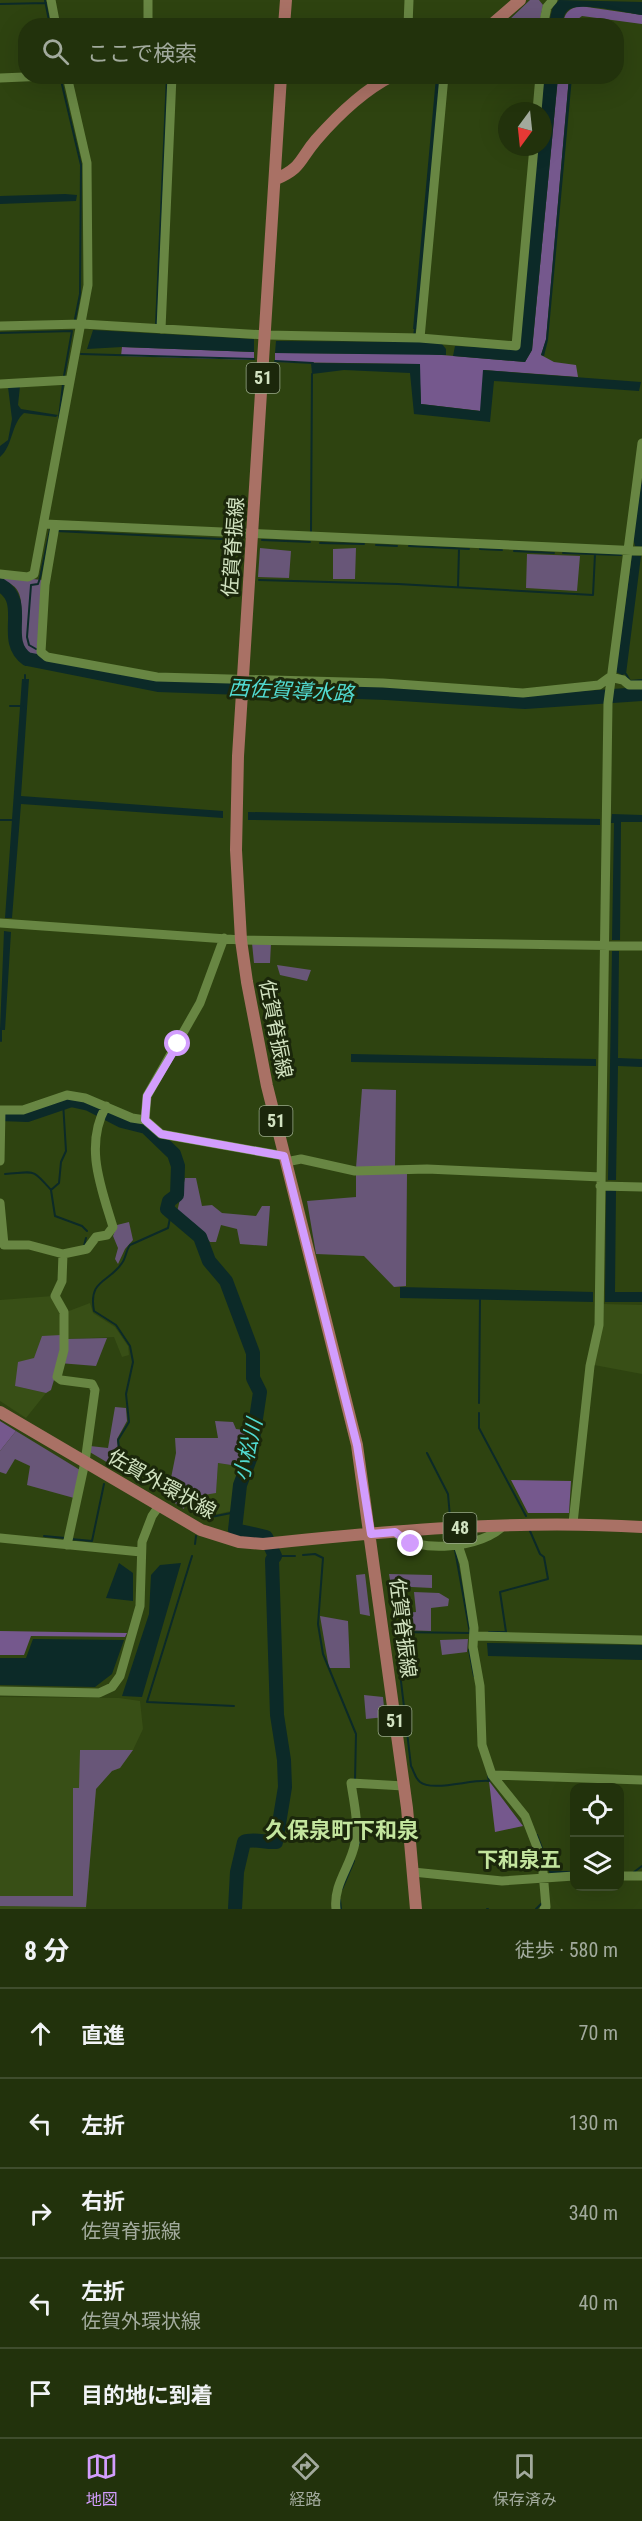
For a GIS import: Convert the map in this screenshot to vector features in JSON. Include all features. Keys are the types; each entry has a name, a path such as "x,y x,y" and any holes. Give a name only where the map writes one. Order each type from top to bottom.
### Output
{"main road":[{"path":"285,18 286,0"},
{"path":"499,18 520,0"},
{"name":"佐賀脊振線","path":"281,84 236,816 241,940 257,1039 357,1445 404,1786 416,1909"},
{"path":"276,179 295,171 314,143 342,112 381,84"},
{"name":"佐賀外環状線","path":"0,1412 159,1506 214,1535 239,1542 279,1543 504,1525 573,1523 642,1527"}],"street":[{"path":"51,0 54,18"},
{"path":"148,0 148,18"},
{"path":"408,18 409,0"},
{"path":"545,18 549,1"},
{"path":"0,78 18,77"},
{"path":"0,574 28,577 34,574 88,285 87,163 69,84"},
{"path":"156,329 171,84"},
{"path":"415,338 443,84"},
{"path":"538,102 539,84"},
{"path":"0,326 82,324 266,335 415,338 516,346 533,156"},
{"path":"0,384 70,380"},
{"path":"573,1523 590,1366 599,1325 606,1184 612,945 606,820 608,703 610,677 636,550 642,443"},
{"path":"45,524 55,530 253,535 636,550"},
{"path":"55,530 45,585 43,655 158,677 382,684 523,693 599,686 610,677"},
{"path":"610,677 623,680 629,686 642,685"},
{"path":"5,924 241,940 642,946"},
{"path":"145,1120 147,1096 200,1003 224,938"},
{"path":"0,1161 1,1110 23,1110 67,1095 85,1098 132,1118 145,1120 161,1134 355,1171 427,1169 642,1187"},
{"path":"0,1203 4,1245 29,1245 63,1254 87,1249 96,1237 106,1235 113,1227 95,1157 94,1138 99,1117 106,1106"},
{"path":"63,1254 62,1281 55,1296 64,1312 64,1350 57,1377 61,1380 92,1384 94,1390 85,1462 67,1545"},
{"path":"0,1691 99,1693 112,1687 120,1676 136,1623 141,1552 146,1530 159,1506"},
{"path":"395,1532 411,1544 458,1545 498,1532 504,1525"},
{"path":"0,1538 141,1552"},
{"path":"458,1545 464,1563 474,1636 473,1647 480,1686 482,1745 492,1775 525,1816 542,1860 545,1876 546,1907 544,1909"},
{"path":"474,1636 642,1640"},
{"path":"492,1775 642,1779"},
{"path":"336,1909 336,1891 355,1845 357,1824 351,1783 404,1786"},
{"path":"413,1872 502,1881 545,1876 570,1876"},
{"path":"624,1876 642,1876"}],"shaded area":[{"path":"530,0 539,0 543,5 540,18 511,18"},
{"path":"580,6 642,15 642,24 624,22 624,18 582,16 564,18 572,9"},
{"path":"557,84 568,84 546,340 541,355 554,362 576,365 578,377 484,370 481,411 421,404 419,364 275,362 275,353 430,354 525,362 532,350"},
{"path":"122,347 254,352 254,360 121,356"},
{"path":"260,548 291,551 289,578 258,577"},
{"path":"356,548 355,579 333,579 333,549"},
{"path":"527,554 580,556 577,591 526,588"},
{"path":"0,576 43,580 38,657 26,654 22,646 20,596 10,584 0,581"},
{"path":"252,943 271,943 270,963 254,963"},
{"path":"277,965 311,970 307,981 280,975"},
{"path":"362,1089 396,1090 395,1166 356,1168"},
{"path":"407,1173 406,1286 394,1287 364,1256 316,1254 307,1201 356,1197 356,1174"},
{"path":"185,1178 196,1178 202,1206 212,1205 222,1213 256,1216 262,1206 270,1206 267,1246 240,1244 237,1229 221,1225 216,1242 210,1242 195,1224 177,1212"},
{"path":"129,1222 133,1240 125,1249 118,1264 115,1259 118,1248 113,1236 117,1225"},
{"path":"53,1296 61,1314 90,1303 93,1313 115,1327 128,1346 129,1355 122,1357 114,1337 66,1339 34,1358 15,1386 46,1393 26,1418 0,1401 0,1300"},
{"path":"603,1304 642,1305 642,1374 594,1365"},
{"path":"61,1335 66,1339 107,1338 96,1366 59,1363 51,1390 46,1393 15,1386 18,1362 34,1358 42,1336"},
{"path":"115,1407 126,1408 127,1421 117,1439 120,1470 88,1451 90,1446 108,1448"},
{"path":"0,1421 16,1431 0,1451"},
{"path":"215,1421 233,1422 236,1429 252,1431 244,1467 218,1463 216,1493 198,1496 186,1493 184,1509 167,1498 176,1453 175,1438 218,1438"},
{"path":"16,1431 80,1470 74,1498 27,1485 30,1466 15,1459 6,1474 0,1472 0,1451"},
{"path":"218,1463 244,1467 231,1511 199,1518 198,1496 216,1492"},
{"path":"511,1480 571,1481 569,1513 528,1513"},
{"path":"365,1574 370,1616 360,1614 356,1575"},
{"path":"389,1574 432,1575 432,1588 391,1586"},
{"path":"414,1592 439,1593 449,1599 448,1606 431,1608 431,1631 403,1630 405,1613 416,1612"},
{"path":"320,1616 348,1621 350,1668 329,1668"},
{"path":"0,1631 127,1633 125,1637 31,1636 24,1655 0,1655"},
{"path":"468,1639 467,1652 442,1655 440,1640"},
{"path":"364,1695 383,1697 385,1717 366,1719"},
{"path":"0,1697 119,1698 140,1701 143,1729 133,1750 120,1768 112,1771 96,1789 86,1909 0,1909"},
{"path":"80,1750 133,1750 120,1768 112,1771 96,1789 86,1907 0,1906 0,1896 73,1896 73,1788 79,1788"},
{"path":"489,1781 523,1826 495,1832"}],"water":[{"path":"559,0 642,2 642,15 594,7 576,7 566,12 564,18 550,18 553,6"},
{"path":"435,84 439,84 417,329 413,329"},
{"path":"543,84 557,84 552,140 552,102 542,102"},
{"path":"568,84 571,84 548,340 544,356 541,355 546,339"},
{"path":"537,156 550,156 532,350 525,362 453,356 455,346 517,349"},
{"path":"77,195 76,201 0,204 0,196"},
{"path":"93,330 254,339 254,352 122,347 87,349"},
{"path":"276,341 424,342 442,344 446,349 446,355 275,353"},
{"path":"311,363 420,364 421,404 480,411 483,370 641,382 639,391 494,381 490,422 414,414 410,373 344,370 312,374"},
{"path":"20,386 18,405 21,409 58,415 56,417 24,413 0,457 0,446 8,440 12,419 8,387"},
{"path":"642,479 642,547 635,546 633,538"},
{"path":"632,555 641,556 626,674 622,675 616,672"},
{"path":"22,679 29,679 21,796 223,811 223,818 21,804 12,918 5,918"},
{"path":"248,812 600,819 600,825 248,820"},
{"path":"612,814 642,815 642,822 621,822 620,940 612,940 614,823 611,823"},
{"path":"4,931 11,932 5,1030 0,1030"},
{"path":"612,951 619,951 618,1058 642,1059 642,1067 618,1066 616,1180 608,1180"},
{"path":"351,1054 596,1059 596,1066 351,1062"},
{"path":"606,1190 616,1190 615,1292 642,1292 642,1302 605,1302"},
{"path":"400,1287 593,1292 593,1302 400,1298"},
{"path":"119,1563 133,1573 133,1601 106,1598"},
{"path":"181,1563 142,1697 122,1696 149,1614 151,1575 160,1565"},
{"path":"33,1639 124,1640 112,1674 95,1687 0,1685 0,1658 26,1658"},
{"path":"487,1643 642,1645 642,1660 488,1656"}],"waterway":[{"path":"45,0 48,18"},
{"path":"0,4 46,3"},
{"path":"62,84 81,165 80,294 75,319"},
{"path":"156,325 167,84"},
{"path":"414,336 415,329"},
{"path":"0,333 72,331 64,376"},
{"path":"81,354 254,359"},
{"path":"275,361 313,363"},
{"path":"311,531 312,374"},
{"path":"59,418 63,384"},
{"path":"36,649 29,645 27,637 31,585 38,584 50,530"},
{"path":"56,531 242,540"},
{"path":"262,540 310,542"},
{"path":"320,543 364,544"},
{"path":"376,545 397,546"},
{"path":"409,546 469,549"},
{"path":"458,587 459,549"},
{"path":"480,549 502,550"},
{"path":"514,551 554,553"},
{"path":"563,553 621,555"},
{"path":"259,580 398,584 593,595 595,554"},
{"name":"西佐賀導水路","path":"0,585 9,592 14,601 16,642 19,651 27,659 158,685 386,693 525,702 642,694"},
{"name":"西佐賀導水路","path":"26,665 27,659"},
{"path":"626,674 630,681 642,680"},
{"path":"25,675 25,682"},
{"path":"10,706 23,706"},
{"path":"0,820 12,820"},
{"path":"1,1029 1,1041"},
{"name":"小松川","path":"0,1114 27,1115 71,1100 89,1104 122,1121 146,1127 174,1154 178,1166 177,1195 169,1201 167,1209 200,1237 209,1261 226,1281 253,1353 253,1378 260,1392 250,1459 240,1485 235,1530 266,1537 275,1556 272,1560 277,1715 284,1760 285,1787 276,1842 251,1840 244,1842 237,1872 235,1909"},
{"path":"63,1102 66,1151 61,1162 59,1183 51,1190 55,1216 82,1226 87,1231"},
{"path":"5,1174 32,1173 51,1190"},
{"path":"122,1472 118,1440 129,1422 126,1394 133,1362 130,1346 116,1325 94,1311 94,1293 101,1282 122,1263 130,1245 168,1228 171,1213"},
{"path":"84,1246 86,1238"},
{"path":"479,1403 480,1300"},
{"path":"479,1413 479,1428 526,1516"},
{"path":"427,1453 448,1494 450,1517"},
{"path":"71,1539 92,1541 104,1484"},
{"path":"211,1517 236,1512"},
{"path":"489,1632 506,1632 500,1592 548,1579 544,1557 540,1554 530,1531"},
{"path":"453,1535 454,1542"},
{"path":"44,1536 65,1538"},
{"path":"195,1544 196,1536"},
{"path":"395,1632 470,1633 455,1550"},
{"path":"303,1555 315,1554 323,1558 318,1624 323,1654 356,1734 355,1781"},
{"path":"192,1556 147,1702 234,1706"},
{"path":"275,1556 295,1556"},
{"path":"396,1639 411,1766 417,1779 426,1785 443,1786 489,1781 488,1776"},
{"path":"469,1650 474,1676"},
{"path":"359,1844 361,1832"},
{"path":"537,1835 544,1853"},
{"path":"342,1889 354,1861"},
{"path":"546,1861 550,1872 570,1872"},
{"path":"634,1872 642,1866"},
{"path":"340,1900 341,1909"},
{"path":"536,1909 542,1903"}],"district":[{"name":"久保泉町下和泉","path":"342,1830"},
{"name":"下和泉五","path":"519,1860"}],"route":[{"path":"178,1044 147,1096 145,1120 161,1134 273,1156 284,1156 357,1445 371,1534 395,1532 411,1544"}]}
